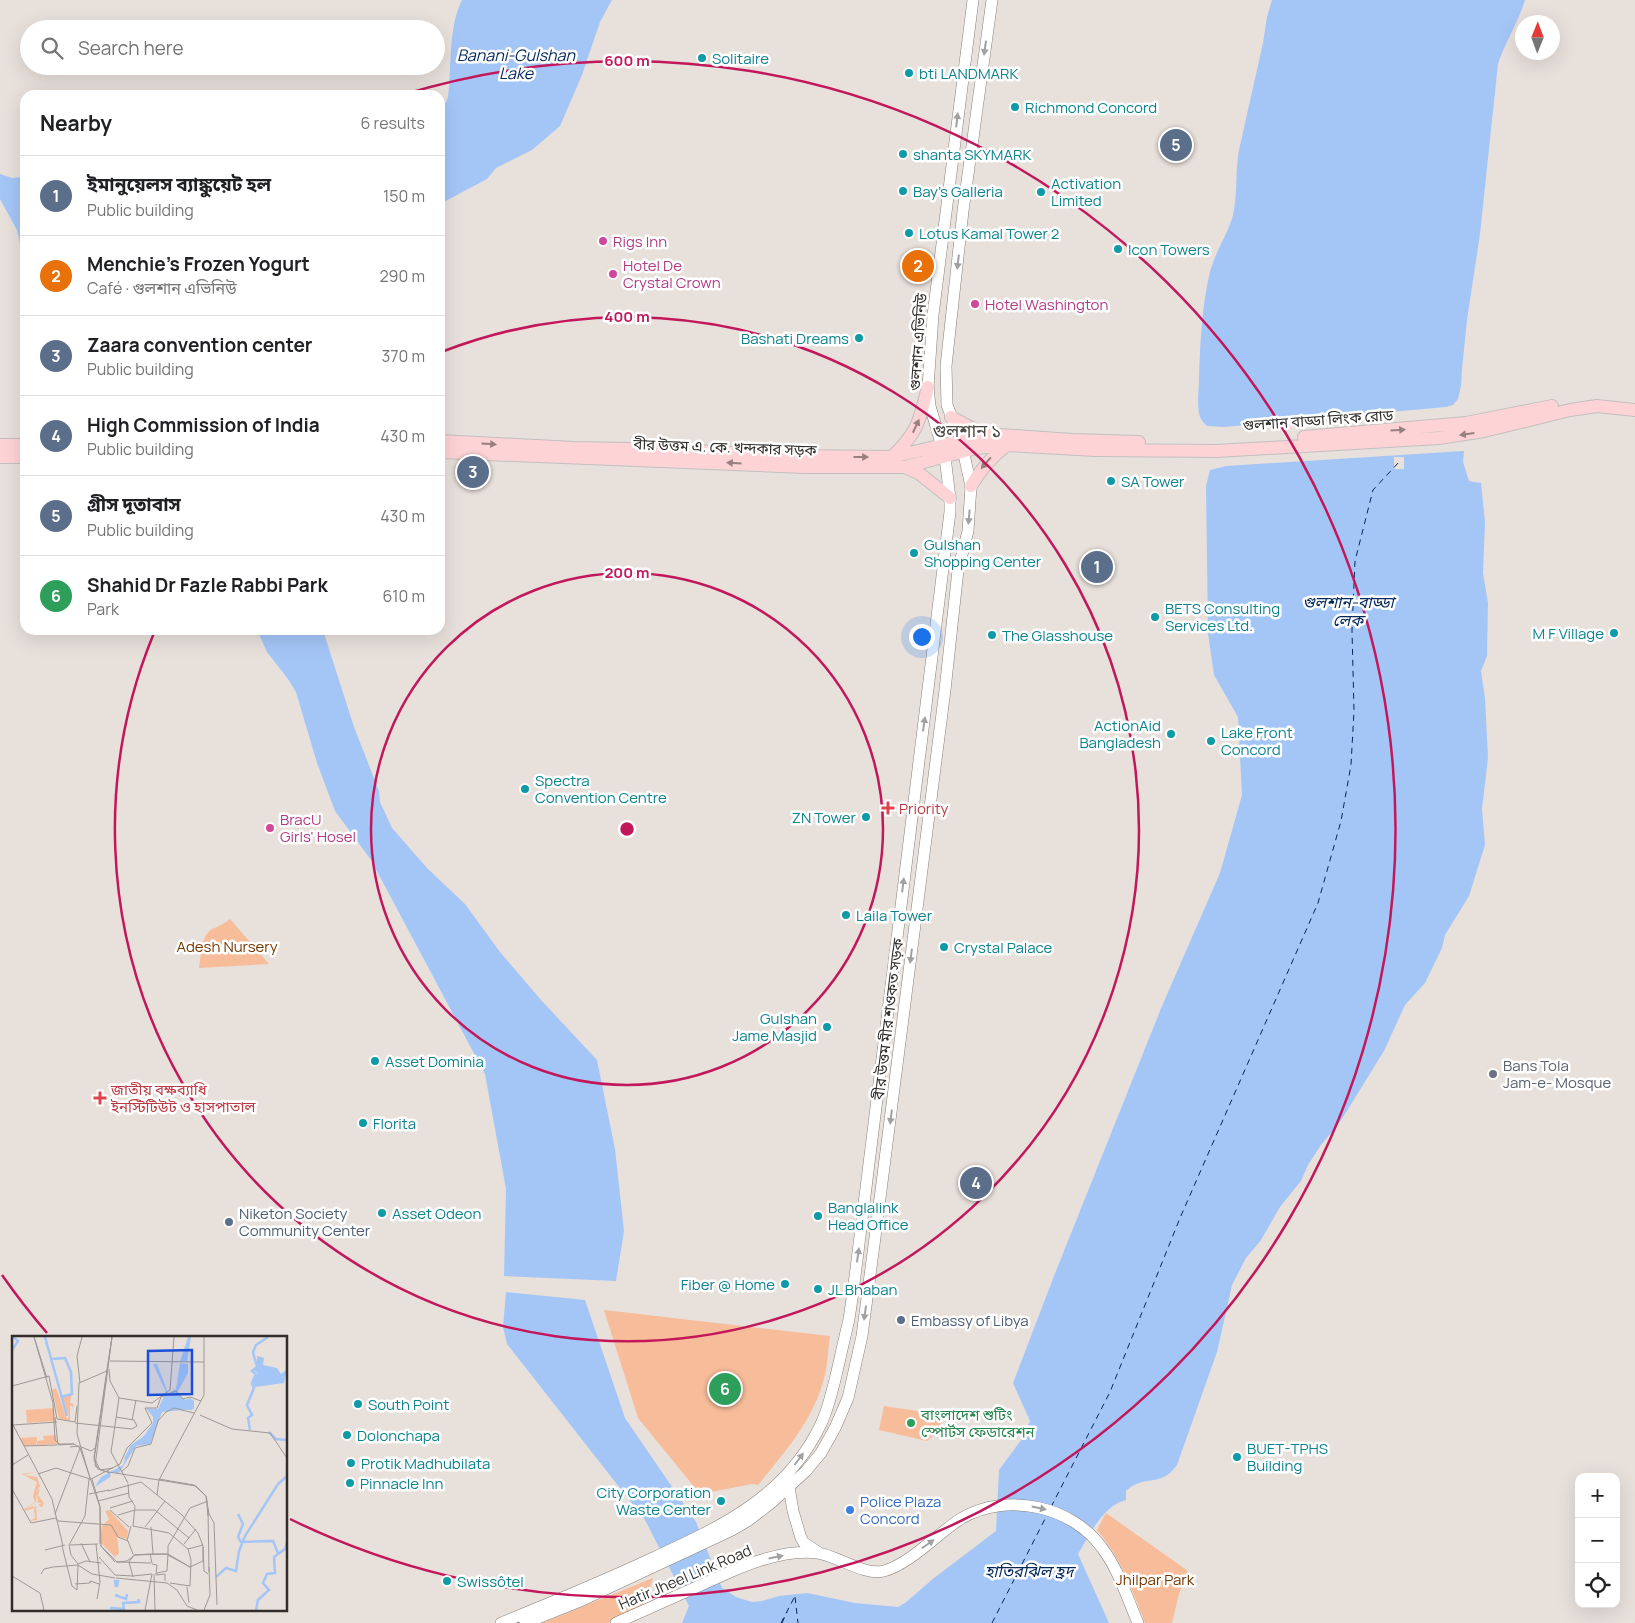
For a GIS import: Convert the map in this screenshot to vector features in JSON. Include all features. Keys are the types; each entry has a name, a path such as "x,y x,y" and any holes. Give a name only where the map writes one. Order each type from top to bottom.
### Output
{"main road":[{"name":"গুলশান এভিনিউ","path":"944,451 930,406 928,388 933,315 973,0"},
{"name":"গুলশান এভিনিউ","path":"962,446 946,397 947,357 992,0"},
{"path":"892,457 908,441 918,424 928,388"},
{"name":"গুলশান বাড্ডা লিংক রোড","path":"1004,440 1214,444 1458,424 1482,421 1570,402 1590,400 1635,402"},
{"name":"গুলশান বাড্ডা লিংক রোড","path":"1004,440 1095,450 1216,451 1439,438 1484,431 1570,410 1597,406 1635,410"},
{"path":"951,417 975,430 1004,440 979,471 970,486"},
{"name":"বীর উত্তম এ. কে. খন্দকার সড়ক","path":"445,452 804,467 906,467 944,451 962,446 976,448 1004,440"},
{"name":"বীর উত্তম এ. কে. খন্দকার সড়ক","path":"445,442 678,450 789,456 892,457 944,451"},
{"path":"0,445 20,444"},
{"name":"বীর উত্তম মীর শওকত সড়ক","path":"650,1564 749,1520 786,1483 821,1454 848,1398 858,1356 874,1245 936,767 958,570 968,531 970,486 962,446"},
{"name":"বীর উত্তম মীর শওকত সড়ক","path":"786,1483 822,1423 832,1392 849,1320 950,512 944,451"},
{"path":"0,457 20,457"},
{"path":"906,467 920,474 950,498"},
{"path":"917,779 936,767"},
{"path":"786,1483 801,1538 804,1543 819,1553"},
{"name":"Hatir Jheel Link Road","path":"616,1623 730,1572 769,1558 801,1553 819,1553 871,1571 884,1571 912,1555 964,1517 991,1507 1014,1505 1045,1509 1068,1518 1094,1538 1108,1556 1116,1571 1138,1623"},
{"path":"501,1623 650,1564"},
{"path":"525,1623 578,1602 650,1564"}],"green space":[{"name":"Adesh Nursery","path":"230,919 269,964 199,968 202,947 208,932"},
{"path":"604,1310 830,1336 827,1365 815,1405 779,1460 758,1485 752,1484 700,1494 638,1418"},
{"name":"বাংলাদেশ শুটিং স্পোর্টস ফেডারেশন","path":"884,1406 943,1415 939,1431 927,1441 879,1430"},
{"name":"Jhilpar Park","path":"1106,1513 1188,1571 1179,1594 1172,1623 1145,1623 1119,1563 1097,1530"},
{"path":"653,1578 644,1605 609,1623 542,1623"}],"water":[{"name":"Banani-Gulshan Lake","path":"462,0 612,0 600,22 582,75 560,126 532,150 496,168 487,179 445,201 445,103 448,97 452,34"},
{"path":"1272,0 1525,0 1520,15 1515,15 1515,25 1498,64 1480,234 1467,320 1461,386 1458,399 1453,405 1224,427 1207,426 1200,417 1198,400 1200,352 1207,284 1212,265 1233,215 1239,150"},
{"path":"0,174 12,178 20,177 20,244 17,230 0,199"},
{"name":"গুলশান-বাড্ডা লেক","path":"1464,451 1463,462 1469,481 1481,483 1485,522 1483,573 1488,603 1487,656 1481,671 1485,698 1488,758 1482,809 1485,845 1469,896 1445,935 1442,948 1425,983 1405,1005 1384,1051 1340,1122 1321,1145 1308,1165 1301,1181 1280,1207 1261,1240 1246,1258 1232,1285 1217,1352 1177,1465 1165,1477 1140,1483 1126,1491 1126,1500 1110,1508 1092,1530 1078,1554 1109,1623 682,1623 689,1606 645,1520 507,1344 503,1327 506,1292 585,1300 625,1418 696,1522 722,1588 736,1597 752,1602 779,1596 807,1593 855,1603 898,1607 996,1531 999,1470 1024,1436 1030,1421 1013,1383 1162,1006 1220,873 1242,795 1238,717 1214,675 1208,633 1206,486 1210,470 1226,466"},
{"path":"259,635 325,635 354,727 379,791 380,802 392,828 428,869 465,904 500,952 541,1000 597,1060 615,1149 624,1231 616,1281 504,1276 506,1189 485,1074 371,860 335,811 317,763 296,692 267,652"}],"pier":[{"path":"1394,457 1404,457 1404,469 1394,469"}],"ferry route":[{"path":"1051,1507 1110,1392 1180,1218 1318,903 1341,821 1351,765 1354,711 1352,630 1355,561 1373,490 1400,461"},
{"path":"992,1623 1047,1515"},
{"path":"781,1623 795,1596"},
{"path":"795,1597 798,1623"},
{"path":"782,1623 787,1612"}],"place":[{"name":"Solitaire","path":"702,58"},
{"name":"bti LANDMARK","path":"909,73"},
{"name":"Richmond Concord","path":"1015,107"},
{"name":"গ্রীস দূতাবাস","path":"1176,145"},
{"name":"shanta SKYMARK","path":"903,154"},
{"name":"Bay's Galleria","path":"903,191"},
{"name":"Activation Limited","path":"1041,192"},
{"name":"Lotus Kamal Tower 2","path":"909,233"},
{"name":"Rigs Inn","path":"603,241"},
{"name":"Icon Towers","path":"1118,249"},
{"name":"Menchie's Frozen Yogurt","path":"918,266"},
{"name":"Hotel De Crystal Crown","path":"613,274"},
{"name":"Hotel Washington","path":"975,304"},
{"name":"Bashati Dreams","path":"859,338"},
{"name":"Zaara convention center","path":"473,472"},
{"name":"SA Tower","path":"1111,481"},
{"name":"Gulshan Shopping Center","path":"914,553"},
{"name":"ইমানুয়েলস ব্যাঙ্কুয়েট হল","path":"1097,567"},
{"name":"BETS Consulting Services Ltd.","path":"1155,617"},
{"name":"M F Village","path":"1614,633"},
{"name":"The Glasshouse","path":"992,635"},
{"name":"ActionAid Bangladesh","path":"1171,734"},
{"name":"Lake Front Concord","path":"1211,741"},
{"name":"Spectra Convention Centre","path":"525,789"},
{"name":"Priority","path":"888,808"},
{"name":"ZN Tower","path":"866,817"},
{"name":"BracU Girls' Hosel","path":"270,828"},
{"name":"Laila Tower","path":"846,915"},
{"name":"Crystal Palace","path":"944,947"},
{"name":"Gulshan Jame Masjid","path":"827,1027"},
{"name":"Asset Dominia","path":"375,1061"},
{"name":"Bans Tola Jam-e- Mosque","path":"1493,1074"},
{"name":"জাতীয় বক্ষব্যাধি ইনস্টিটিউট ও হাসপাতাল","path":"100,1098"},
{"name":"Florita","path":"363,1123"},
{"name":"High Commission of India","path":"976,1183"},
{"name":"Asset Odeon","path":"382,1213"},
{"name":"Banglalink Head Office","path":"818,1216"},
{"name":"Niketon Society Community Center","path":"229,1222"},
{"name":"Fiber @ Home","path":"785,1284"},
{"name":"JL Bhaban","path":"818,1289"},
{"name":"Embassy of Libya","path":"901,1320"},
{"name":"Shahid Dr Fazle Rabbi Park","path":"725,1389"},
{"name":"South Point","path":"358,1404"},
{"name":"বাংলাদেশ শুটিং স্পোর্টস ফেডারেশন","path":"911,1423"},
{"name":"Dolonchapa","path":"347,1435"},
{"name":"BUET-TPHS Building","path":"1237,1457"},
{"name":"Protik Madhubilata","path":"351,1463"},
{"name":"Pinnacle Inn","path":"350,1483"},
{"name":"City Corporation Waste Center","path":"721,1501"},
{"name":"Police Plaza Concord","path":"850,1510"},
{"name":"Swissôtel","path":"447,1581"}],"district":[{"name":"গুলশান ১","path":"967,430"}],"water label":[{"name":"হাতিরঝিল হ্রদ","path":"1029,1571"}]}
